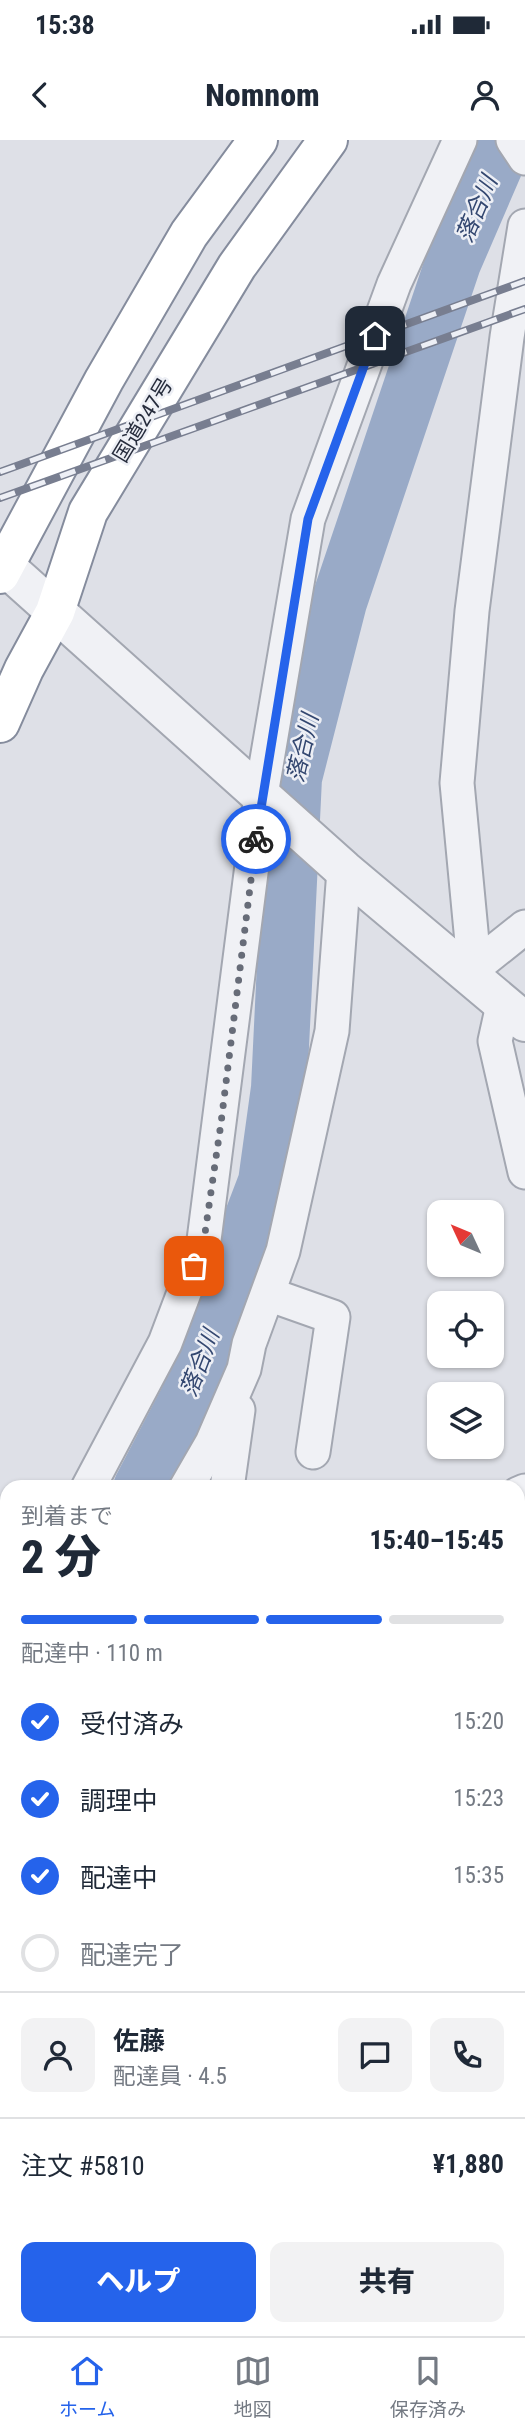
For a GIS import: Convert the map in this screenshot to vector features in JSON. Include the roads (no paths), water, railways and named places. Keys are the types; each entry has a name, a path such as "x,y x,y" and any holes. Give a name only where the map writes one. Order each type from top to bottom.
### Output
{"highway":[{"path":"1,567 104,380 189,234 258,140"},
{"name":"国道247号","path":"0,723 24,668 55,612 88,512 237,266 328,140"}],"street":[{"path":"92,1480 165,1343 204,1240 308,519 394,284 460,140"},
{"path":"513,140 525,158"},
{"path":"466,974 472,942 457,783 472,611 507,337 525,226"},
{"path":"1,567 344,870 514,1013 495,1041 525,1172"},
{"path":"228,1480 249,1343 283,1251 332,1031 344,870"},
{"path":"466,974 525,927"},
{"path":"268,1294 333,1317 313,1452"},
{"path":"191,1480 212,1443 244,1368"}],"waterway":[{"name":"落合川","path":"145,1480 188,1398 208,1334 266,1182 279,1088 294,778 339,602 453,263 506,140"}],"railway":[{"path":"0,472 525,281"},
{"path":"0,498 525,309"}]}
